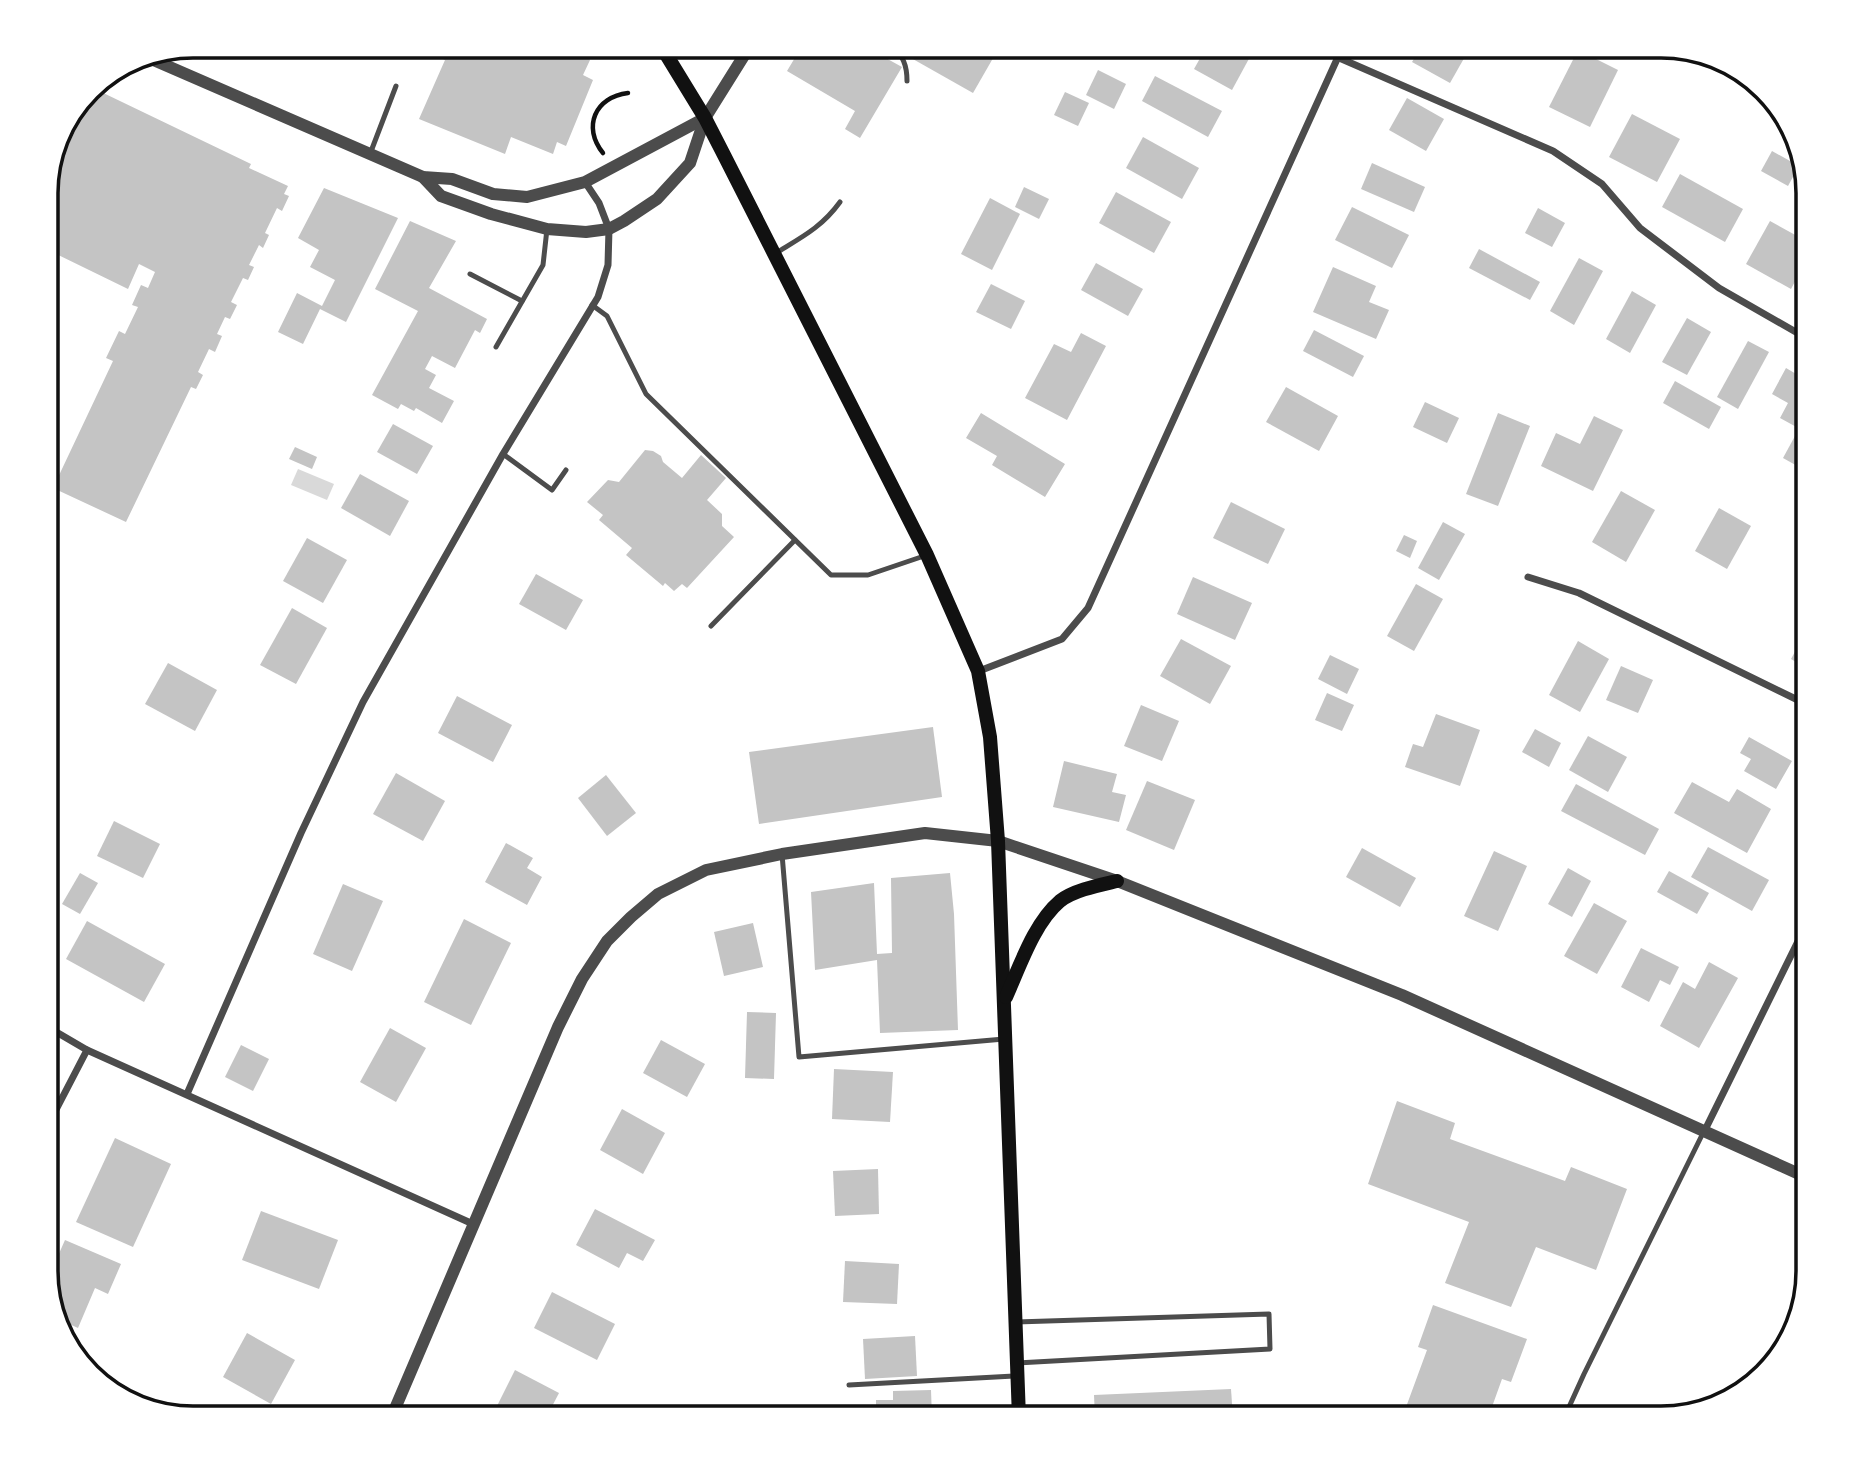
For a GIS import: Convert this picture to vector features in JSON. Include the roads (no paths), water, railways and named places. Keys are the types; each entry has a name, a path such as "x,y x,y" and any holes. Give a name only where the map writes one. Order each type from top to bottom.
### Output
{"main road":[{"path":"668,58 705,118 927,555 978,671 990,737 998,841 1018,1406"},
{"path":"1003,1001 1041,922 1062,900 1092,887 1117,881"}],"street":[{"path":"424,177 441,196 491,215 547,229 586,232 609,229 657,199 690,163 705,118 742,58"},
{"path":"978,671 1062,639 1088,608 1337,58"},
{"path":"1339,58 1553,151 1602,184 1640,228 1720,288 1796,332"},
{"path":"159,62 424,177 452,178 494,194 527,197 585,182 705,118"},
{"path":"187,1094 301,833 363,702 503,454 598,297 608,265 609,229 599,203 585,182"},
{"path":"1528,578 1579,593 1796,699"},
{"path":"396,1406 558,1027 582,979 607,941 658,894 683,880 706,870 782,855 925,833 998,841 1117,881 1402,995 1796,1172"},
{"path":"1705,1130 1796,945"},
{"path":"58,1034 88,1050 473,1224"},
{"path":"58,1106 88,1050"}],"lane":[{"path":"903,58 907,67 906,81"},
{"path":"370,154 396,86"},
{"path":"774,255 813,231 829,217 840,202"},
{"path":"496,347 542,265 547,229"},
{"path":"470,274 522,301"},
{"path":"592,305 607,316 646,394 831,575 868,575 927,555"},
{"path":"503,454 552,490 566,470"},
{"path":"711,626 795,540"},
{"path":"782,855 799,1057 1004,1039"},
{"path":"1570,1406 1705,1130"},
{"path":"849,1385 1270,1349 1269,1314 1015,1322"}]}
